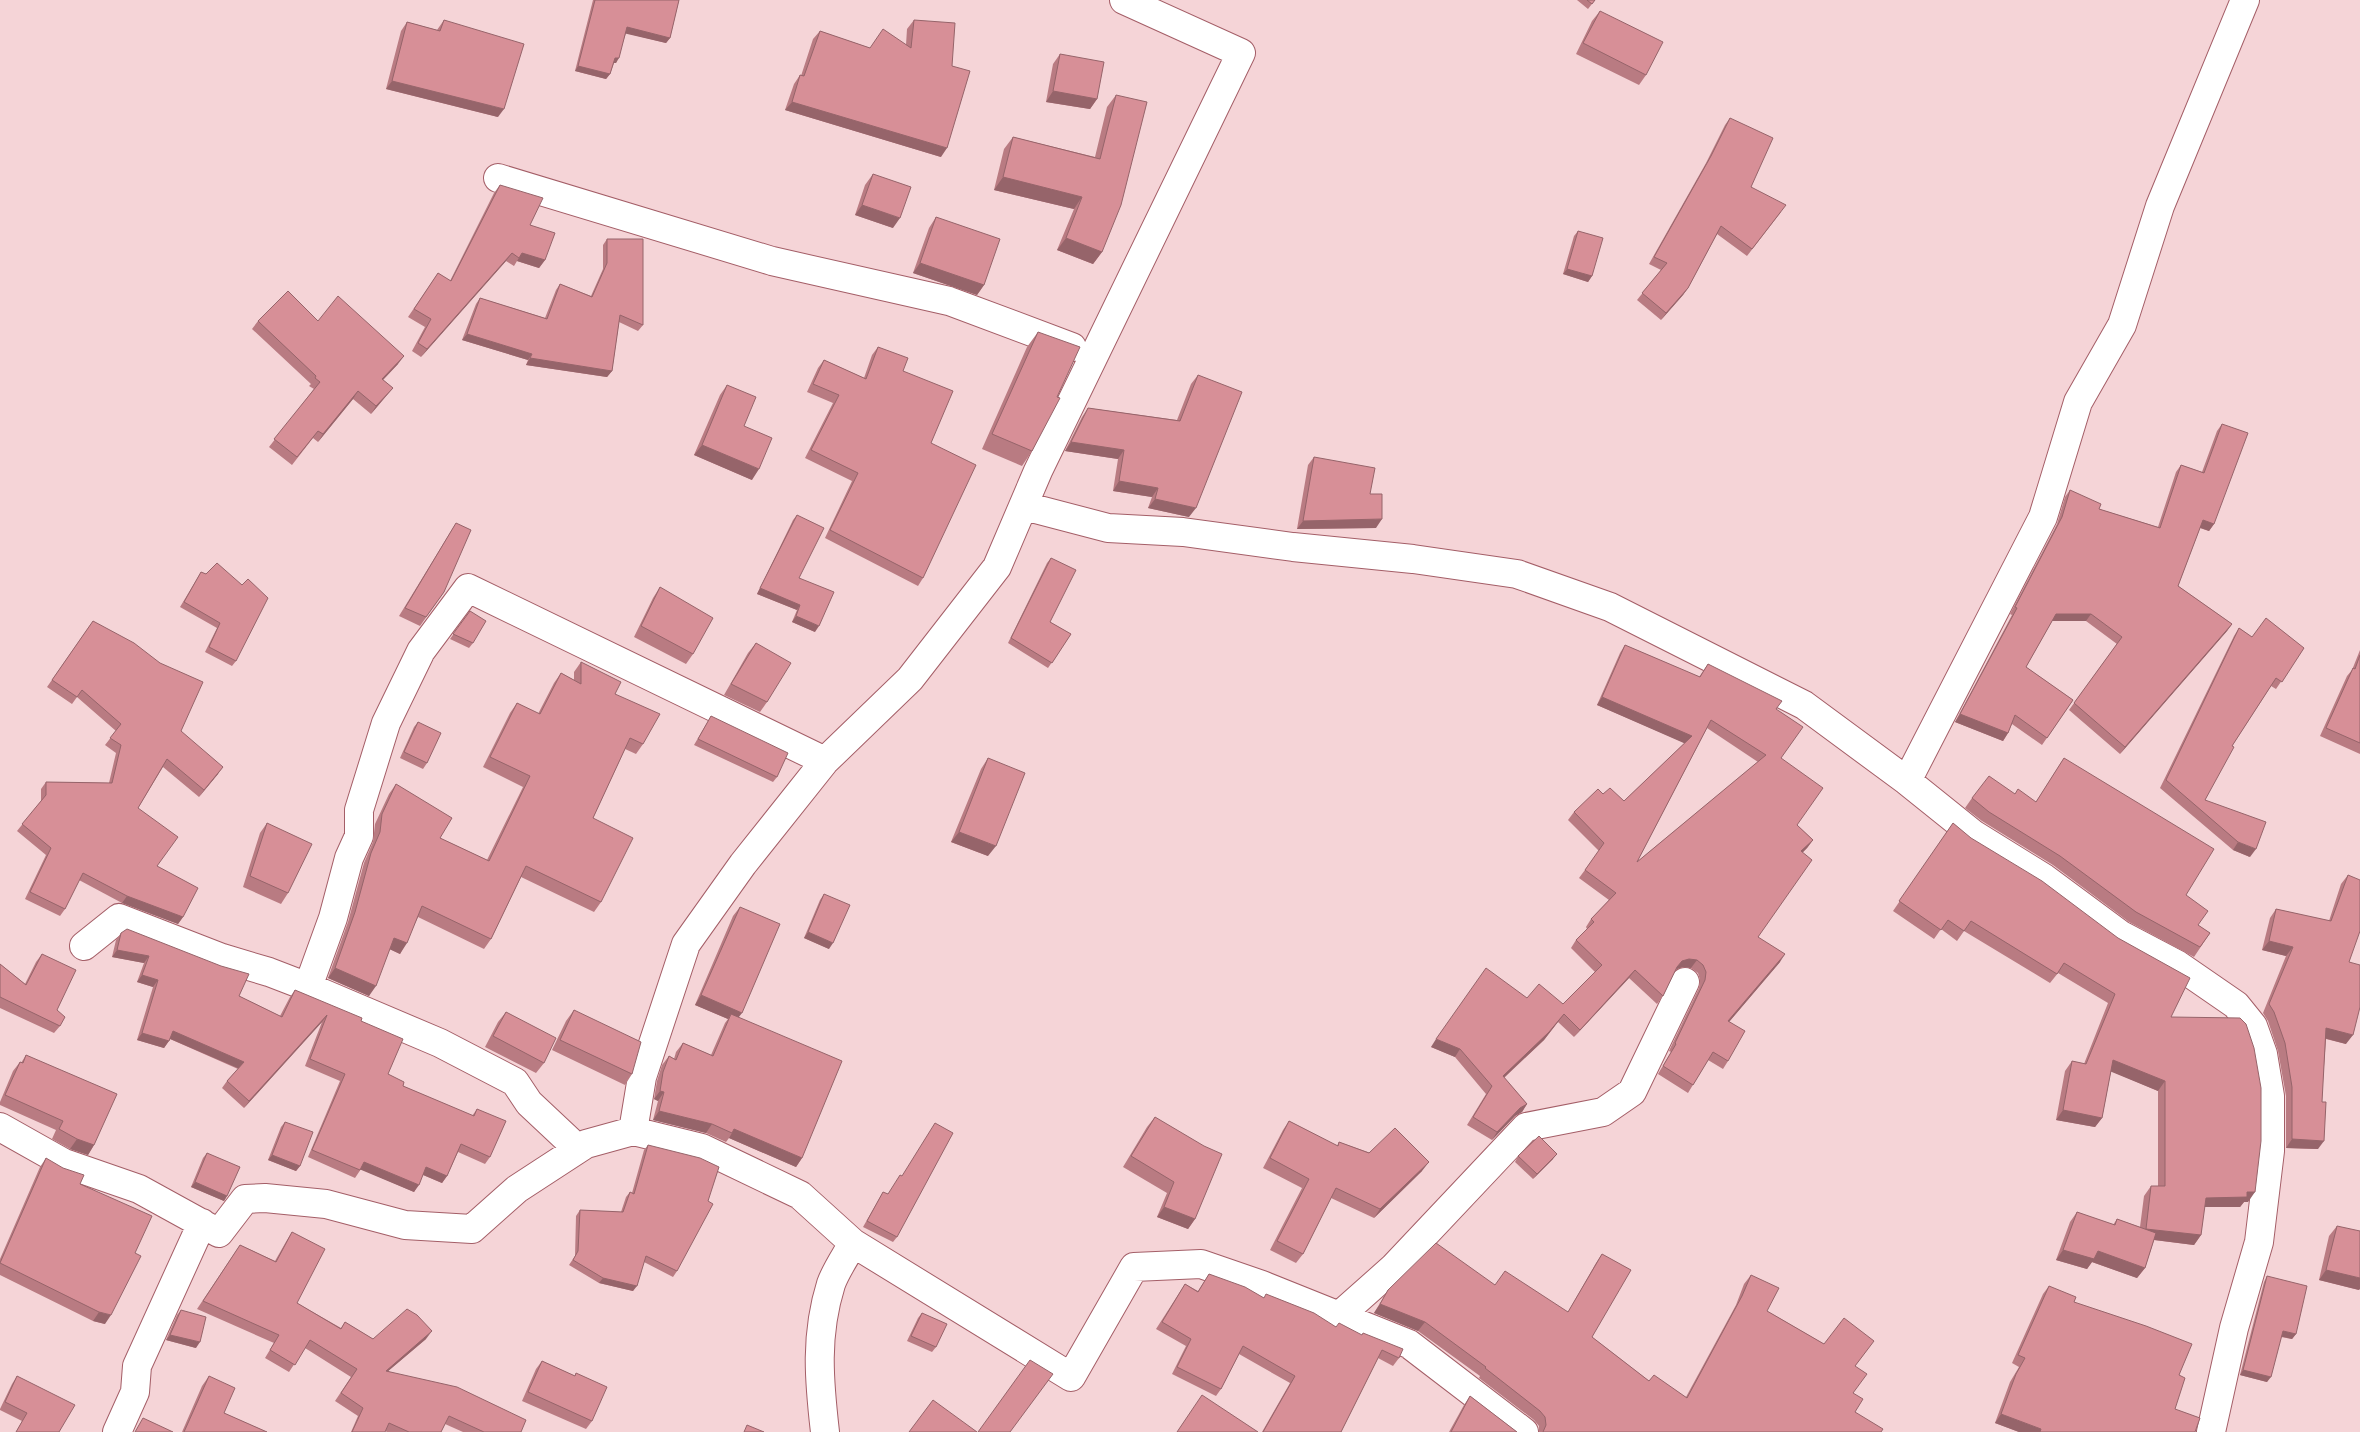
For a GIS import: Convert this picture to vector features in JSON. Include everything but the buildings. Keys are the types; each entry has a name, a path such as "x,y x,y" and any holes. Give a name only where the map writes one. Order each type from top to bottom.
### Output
{"street":[{"path":"633,1131 642,1077 686,944 743,864 825,761 910,679 997,567 1095,355 1241,53 1124,0"},
{"path":"1907,781 2043,516 2078,402 2122,325 2160,206 2245,0"},
{"path":"498,178 772,261 949,301 1095,355"},
{"path":"1024,506 1108,528 1183,532 1293,547 1413,559 1517,574 1610,607 1804,705 1907,781 1973,834 2044,878 2121,935 2178,964 2236,1005 2253,1026 2263,1054 2270,1096 2270,1151 2259,1242 2234,1328 2211,1432"},
{"path":"308,987 334,918 349,858 359,836 360,810 386,724 421,651 468,588 825,761"},
{"path":"84,946 119,918 214,955 269,972 308,987 440,1043 515,1082 529,1103 578,1149"},
{"path":"1339,1316 1393,1268 1526,1128 1603,1112 1632,1092 1685,982"},
{"path":"0,1128 64,1163 140,1188 220,1233 245,1199 266,1198 326,1204 405,1225 472,1229 517,1188 586,1144 633,1131 702,1148 800,1195 853,1243 1071,1377 1134,1267 1201,1264 1262,1285 1409,1344 1524,1432"},
{"path":"117,1432 135,1392 138,1366 202,1223"},
{"path":"825,1432 818,1362 821,1330 831,1283 853,1243"}]}
